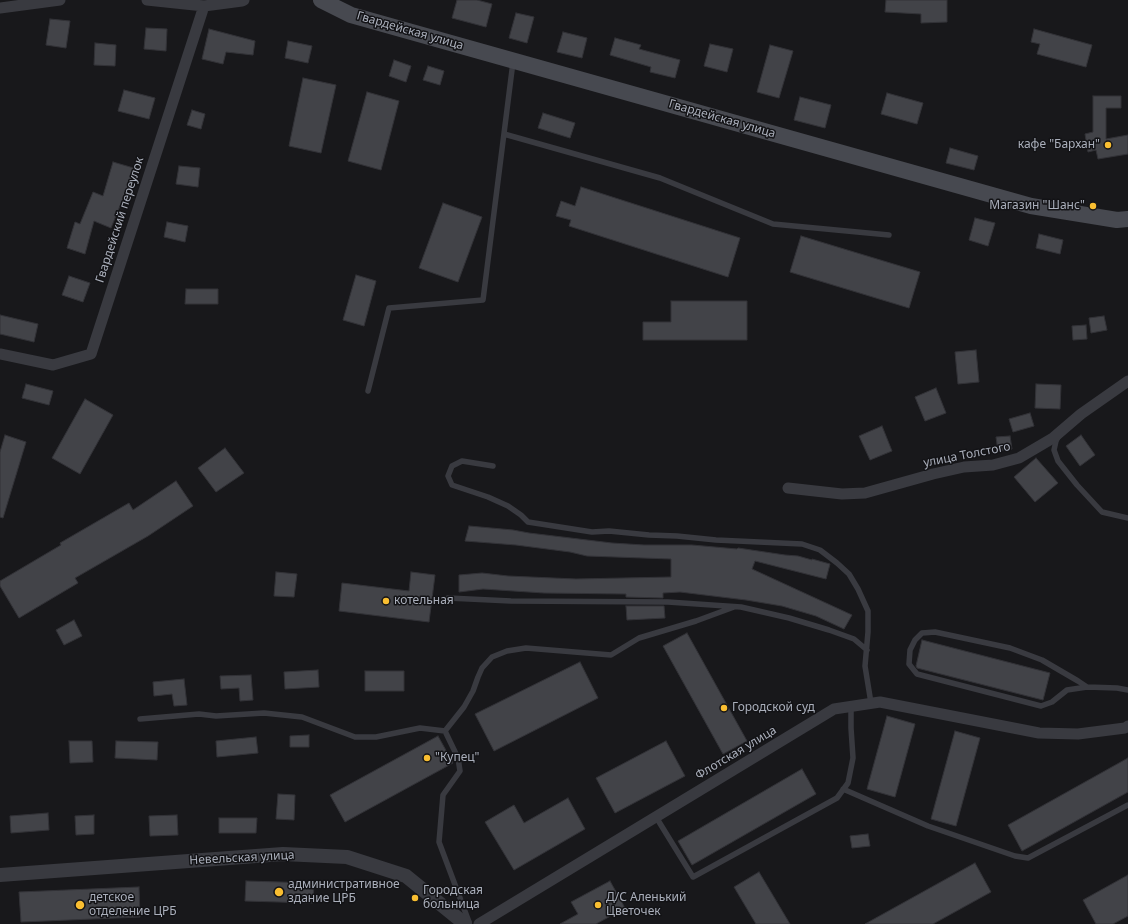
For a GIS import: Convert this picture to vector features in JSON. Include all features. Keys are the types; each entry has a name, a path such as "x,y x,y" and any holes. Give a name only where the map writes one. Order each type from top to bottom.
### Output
{"main road":[{"name":"Гвардейская улица","path":"321,0 351,15 1031,206 1117,220 1128,219"}],"street":[{"path":"0,8 60,0"},
{"path":"147,0 204,6 244,0"},
{"name":"Гвардейский переулок","path":"0,354 53,365 91,354 204,6"},
{"name":"улица Толстого","path":"788,488 842,494 866,493 933,474 964,467 993,466 1019,458 1053,438 1081,414 1128,381"},
{"name":"Флотская улица","path":"479,924 834,709 880,702 1039,733 1078,734 1125,728 1128,726"},
{"name":"Невельская улица","path":"0,875 283,854 347,857 406,876 465,924"}],"lane":[{"path":"368,391 389,308 483,300 513,60"},
{"path":"504,134 660,178 773,224 888,235"},
{"path":"1066,427 1056,441 1054,450 1058,461 1077,485 1102,512 1128,518"},
{"path":"493,466 462,461 452,466 448,476 452,485 488,497 508,506 528,522 592,532 610,531 716,540 802,544 820,550 849,574 868,611 865,666 871,703"},
{"path":"448,598 668,602 736,606 789,618 828,630 854,640 866,650"},
{"path":"446,732 474,691 482,668 492,657 507,651 526,648 611,655 639,638 696,621 736,606"},
{"path":"1087,687 1042,660 1010,648 934,632 922,633 915,640 910,650 909,664 918,674 1041,706 1052,702 1067,690 1087,687 1128,690"},
{"path":"656,817 693,877 837,798 848,782 853,758 851,706"},
{"path":"140,719 199,714 216,716 264,713 302,717 355,737 376,738 420,728 446,732"},
{"path":"446,732 458,758 460,771 443,795 439,842 469,924"},
{"path":"844,789 928,826 1015,856 1028,858 1128,805"}],"building":[{"path":"457,0 477,0 492,4 486,27 452,18"},
{"path":"886,0 947,0 947,22 921,23 921,14 885,12"},
{"path":"516,13 534,17 527,43 509,38"},
{"path":"50,19 70,21 66,48 46,45"},
{"path":"146,28 167,29 166,51 144,49"},
{"path":"209,29 255,41 253,55 226,52 223,64 202,59"},
{"path":"1034,29 1092,45 1086,67 1037,54 1040,44 1031,42"},
{"path":"563,32 587,38 582,58 557,52"},
{"path":"615,38 641,45 639,49 680,60 675,78 650,72 651,67 610,55"},
{"path":"288,41 312,46 308,63 285,58"},
{"path":"95,43 116,45 115,66 94,65"},
{"path":"710,44 733,49 727,72 704,66"},
{"path":"770,45 793,51 779,98 757,92"},
{"path":"394,60 411,66 406,82 389,76"},
{"path":"428,66 444,71 440,85 423,80"},
{"path":"303,78 336,85 321,153 289,146"},
{"path":"124,90 155,98 149,119 118,111"},
{"path":"367,92 399,101 381,170 348,161"},
{"path":"887,93 923,103 917,124 881,114"},
{"path":"1093,96 1121,96 1121,108 1106,108 1106,139 1128,135 1128,154 1098,159 1096,150 1088,152 1085,134 1093,132"},
{"path":"800,97 831,105 825,128 794,120"},
{"path":"192,110 205,114 201,129 187,125"},
{"path":"543,113 575,123 570,138 538,128"},
{"path":"950,148 978,156 974,170 946,163"},
{"path":"113,162 137,169 132,187 128,186 111,228 94,221 85,254 67,248 75,222 80,224 93,192 103,196"},
{"path":"179,166 200,168 198,187 176,184"},
{"path":"581,187 740,238 728,277 569,226 571,220 556,216 561,201 575,206"},
{"path":"443,203 482,217 458,282 419,268"},
{"path":"975,218 995,223 988,246 969,240"},
{"path":"167,222 188,226 185,242 164,237"},
{"path":"1039,234 1063,240 1060,254 1036,248"},
{"path":"801,236 920,272 909,308 790,272"},
{"path":"356,275 376,281 364,326 343,320"},
{"path":"69,276 90,283 83,302 62,295"},
{"path":"186,289 218,289 218,304 185,304"},
{"path":"671,301 747,301 747,340 643,340 643,322 671,322"},
{"path":"0,315 38,324 34,342 0,334"},
{"path":"1104,316 1107,330 1091,333 1089,318"},
{"path":"1086,325 1087,339 1073,340 1072,326"},
{"path":"976,350 979,382 958,384 955,352"},
{"path":"26,384 53,391 49,405 22,398"},
{"path":"1036,384 1061,385 1060,409 1035,408"},
{"path":"936,388 946,413 925,421 915,397"},
{"path":"85,399 113,415 80,474 52,458"},
{"path":"1030,413 1034,426 1013,432 1009,419"},
{"path":"882,426 892,451 870,460 859,436"},
{"path":"5,435 26,442 3,518 0,517 0,452"},
{"path":"1081,435 1095,455 1080,466 1066,446"},
{"path":"1010,436 1012,449 998,451 996,437"},
{"path":"225,448 244,473 216,492 198,468"},
{"path":"1036,458 1058,483 1035,502 1014,477"},
{"path":"176,481 193,506 148,536 75,578 78,583 19,618 0,586 0,581 61,545 60,543 129,503 133,510"},
{"path":"469,526 513,530 612,543 738,548 812,559 830,564 826,579 755,561 752,569 852,615 844,629 816,616 782,606 680,592 663,593 663,598 626,597 626,594 544,593 483,589 459,592 459,575 482,573 508,576 576,579 671,577 671,559 587,556 570,552 516,545 465,541"},
{"path":"276,572 297,574 294,597 274,596"},
{"name":"котельная","path":"411,572 435,575 429,622 339,611 342,583 409,591"},
{"path":"626,606 664,606 665,618 627,620"},
{"path":"74,620 82,636 64,645 56,630"},
{"path":"687,633 747,741 723,754 663,646"},
{"path":"922,640 1050,673 1043,700 917,668 916,666"},
{"path":"580,662 598,698 494,751 475,714"},
{"path":"318,670 319,687 285,689 284,672"},
{"path":"365,671 404,671 404,691 365,691"},
{"path":"251,675 253,700 240,701 239,688 221,689 220,676"},
{"path":"184,679 187,705 174,706 172,694 154,696 153,682"},
{"path":"887,716 915,724 895,797 867,789"},
{"path":"955,731 980,738 956,826 931,819"},
{"path":"309,735 309,747 290,747 290,736"},
{"path":"438,736 453,763 345,822 330,795"},
{"path":"256,737 258,753 217,757 216,741"},
{"path":"69,741 92,741 93,762 70,763"},
{"path":"116,741 158,742 157,760 115,758"},
{"path":"666,741 685,776 615,813 596,778"},
{"path":"1128,758 1128,792 1022,851 1008,825"},
{"path":"802,769 816,794 692,865 678,841"},
{"path":"278,794 295,795 294,820 276,819"},
{"path":"568,798 585,829 514,870 485,822 514,805 524,823"},
{"path":"48,813 49,830 11,833 10,816"},
{"path":"94,815 94,834 76,835 75,816"},
{"path":"177,815 178,835 150,836 149,816"},
{"path":"219,818 257,818 256,833 219,833"},
{"path":"868,834 870,846 852,848 850,836"},
{"path":"975,863 991,892 933,924 865,924"},
{"path":"759,872 790,924 756,924 734,887"},
{"path":"1128,875 1128,916 1113,924 1096,924 1083,900"},
{"name":"административное здание ЦРБ","path":"246,881 314,883 313,903 245,901"},
{"name":"Д/С Аленький Цветочек","path":"610,881 625,908 596,924 560,924 578,914 571,902"},
{"name":"детское отделение ЦРБ","path":"139,887 140,917 21,922 19,892"}],"place":[{"name":"кафе \"Бархан\"","path":"1108,145"},
{"name":"Магазин \"Шанс\"","path":"1093,206"},
{"name":"котельная","path":"386,601"},
{"name":"Городской суд","path":"724,708"},
{"name":"\"Купец\"","path":"427,758"},
{"name":"административное здание ЦРБ","path":"279,892"},
{"name":"Городская больница","path":"415,898"},
{"name":"детское отделение ЦРБ","path":"80,905"},
{"name":"Д/С Аленький Цветочек","path":"598,905"}]}
